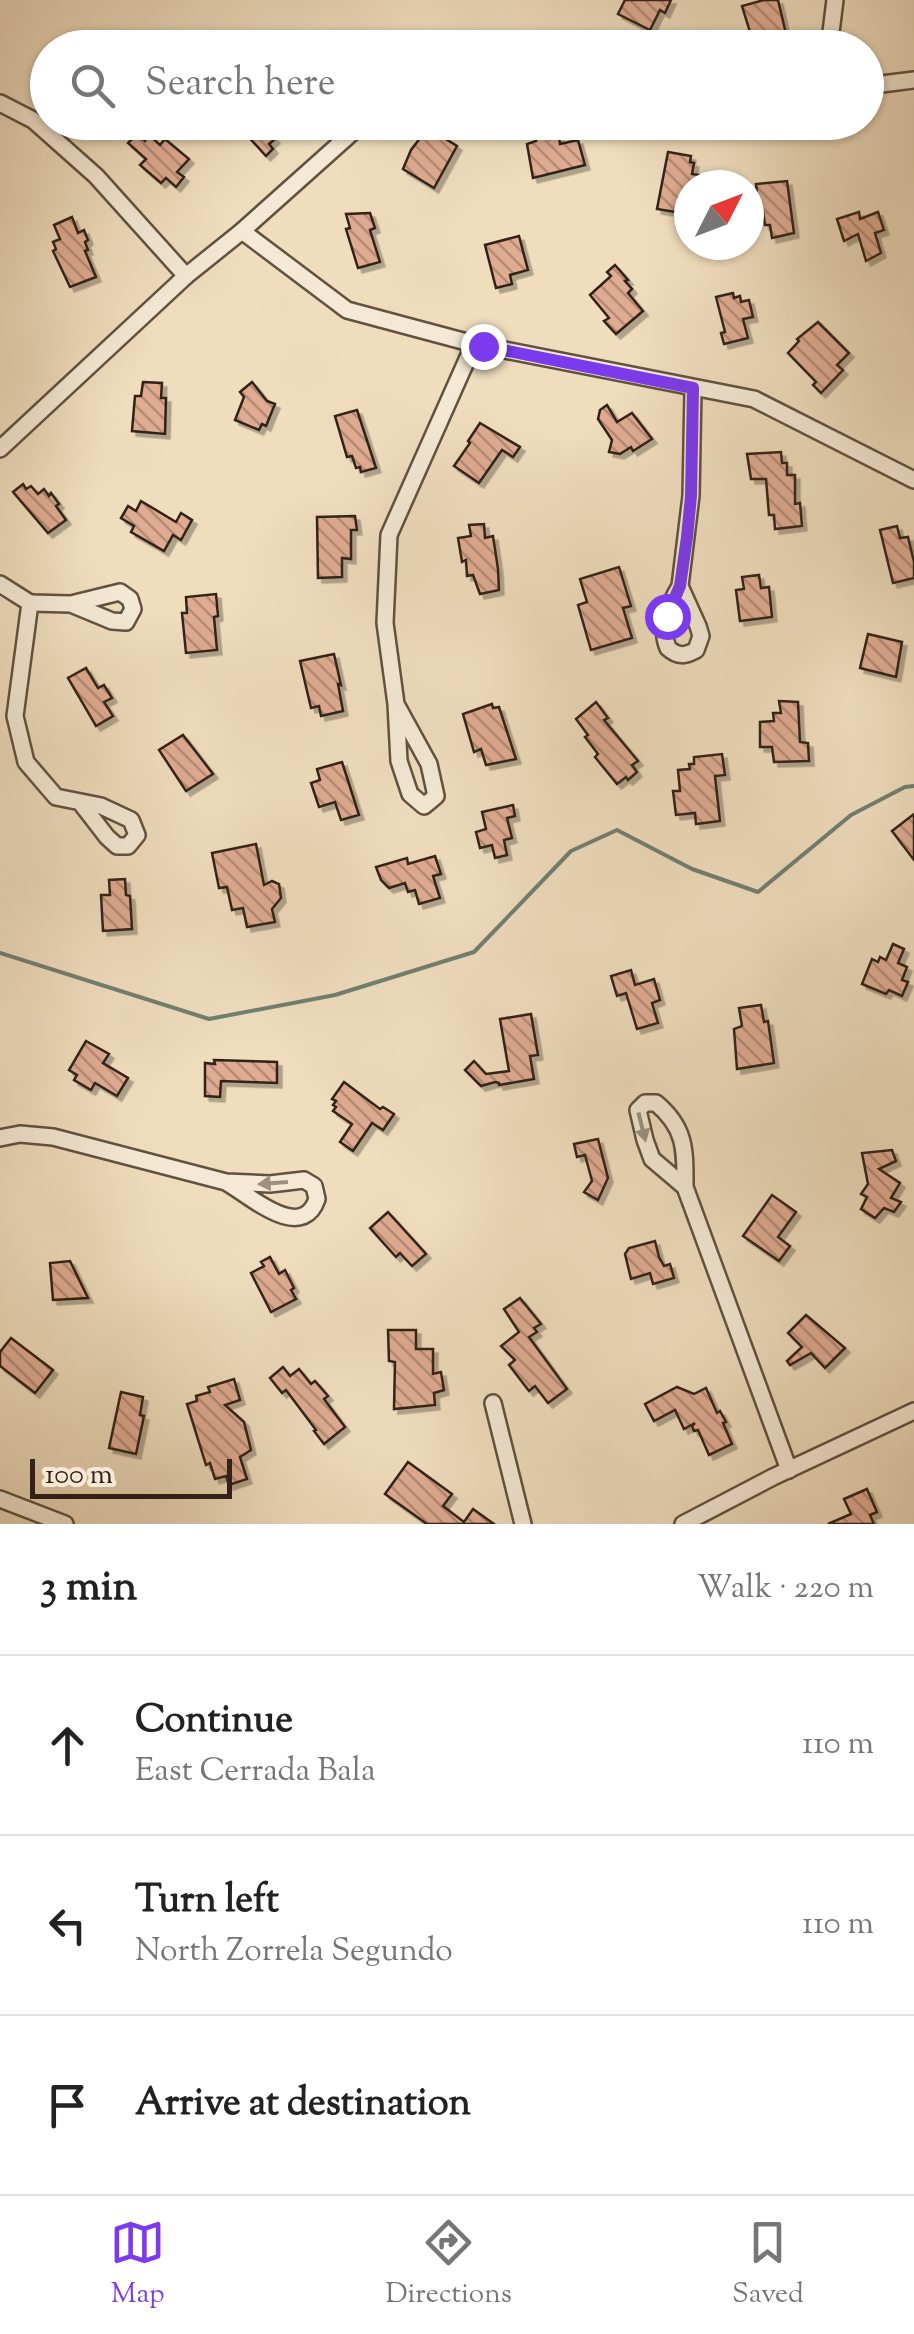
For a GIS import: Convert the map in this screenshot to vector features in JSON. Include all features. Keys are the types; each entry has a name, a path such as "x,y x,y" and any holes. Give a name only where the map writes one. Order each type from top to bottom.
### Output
{"street":[{"path":"831,30 835,0"},
{"path":"884,84 914,80"},
{"path":"0,103 30,118"},
{"path":"56,140 96,176 186,276"},
{"path":"0,449 186,276 344,140"},
{"path":"242,231 348,310 474,344 754,399 914,480"},
{"path":"396,704 429,764 436,796 424,806 410,794 398,760 396,704 384,623 390,535 474,344"},
{"path":"680,586 691,496 693,388"},
{"path":"0,584 30,603 70,604"},
{"path":"30,603 15,716 26,762 56,797 80,802"},
{"path":"685,1186 652,1160 638,1110 645,1103 656,1103 672,1117 685,1147 685,1186 789,1470"},
{"path":"0,1138 20,1134 53,1138 226,1182 270,1184 304,1180 314,1186 318,1199 312,1211 293,1219 226,1182"},
{"path":"493,1403 524,1524"},
{"path":"683,1524 914,1411"},
{"path":"0,1500 66,1524"}],"building":[{"path":"625,0 671,0 665,13 660,10 650,30 618,14"},
{"path":"778,0 785,30 749,30 742,6"},
{"path":"155,140 160,145 166,140 189,159 177,172 184,177 176,187 166,178 161,183 140,165 146,159 128,143"},
{"path":"251,140 274,140 269,144 273,149 266,156"},
{"path":"419,140 447,140 457,146 434,188 403,169"},
{"path":"559,140 560,144 578,140 585,165 533,178 527,144"},
{"path":"668,152 691,156 693,170 674,170 674,212 657,209"},
{"path":"787,181 794,233 772,238 770,225 765,225 764,218 764,183"},
{"path":"859,212 860,219 878,212 884,230 875,233 881,253 866,261 858,234 844,241 837,219"},
{"path":"370,213 375,228 370,230 380,262 358,268 346,229 350,228 346,214"},
{"path":"72,217 78,233 84,230 88,240 85,251 96,277 70,287 53,251 53,242 60,239 54,225"},
{"path":"519,236 528,270 510,275 512,284 496,288 485,245"},
{"path":"615,265 628,280 625,281 632,289 628,293 643,311 616,334 604,321 609,318 590,295 611,276 607,272"},
{"path":"733,293 734,298 740,296 741,302 749,300 753,317 743,319 748,338 724,344 716,297"},
{"path":"818,322 849,353 837,365 843,370 821,393 813,385 816,382 788,353 797,339"},
{"path":"143,382 162,383 161,398 166,398 165,434 132,431 135,396 141,396"},
{"path":"252,382 267,401 275,404 266,426 262,424 259,430 235,420 244,397 240,392"},
{"path":"607,405 617,422 632,413 652,439 633,451 631,447 620,454 609,452 612,440 598,419 600,410"},
{"path":"357,410 376,468 361,472 352,456 347,457 335,416"},
{"path":"480,423 520,447 513,457 502,450 479,483 454,466"},
{"path":"781,452 782,463 787,463 787,475 795,475 795,504 800,503 802,526 775,529 774,515 769,515 766,479 751,479 747,454"},
{"path":"23,484 38,494 44,489 49,496 51,493 66,520 48,533 13,492"},
{"path":"141,501 176,522 181,513 192,520 181,540 173,535 164,551 131,532 134,526 121,518 128,506 136,511"},
{"path":"355,516 357,530 351,530 351,559 342,558 342,577 318,578 317,517"},
{"path":"484,524 485,538 493,536 499,590 480,594 473,575 467,576 458,538 471,536 469,525"},
{"path":"897,526 900,538 908,537 914,578 893,583 880,530"},
{"path":"619,567 631,606 623,608 632,638 591,650 578,605 587,602 580,579"},
{"path":"759,575 761,588 769,587 772,617 740,621 736,590 744,589 742,577"},
{"path":"216,594 217,650 186,653 182,613 187,613 186,597"},
{"path":"868,634 902,642 896,677 860,668"},
{"path":"334,654 343,711 321,716 319,706 311,708 300,661"},
{"path":"86,668 98,688 104,685 112,698 104,702 113,716 96,726 68,678"},
{"path":"779,701 798,702 800,742 808,743 809,761 774,762 772,747 760,747 760,722 774,721 773,713 781,713"},
{"path":"596,702 608,718 604,720 638,761 632,765 637,772 617,784 595,757 598,754 576,719"},
{"path":"492,704 493,708 499,707 516,759 486,765 481,749 474,752 463,714"},
{"path":"183,735 213,774 186,791 159,750"},
{"path":"722,754 725,775 715,776 720,821 696,824 695,813 676,815 673,791 680,791 678,770 690,769 694,757"},
{"path":"342,762 359,815 341,820 335,802 319,807 311,783 320,780 317,769"},
{"path":"513,805 515,816 507,818 512,838 504,840 507,855 495,858 492,845 480,848 476,832 486,829 482,812"},
{"path":"914,814 914,860 892,831"},
{"path":"256,844 264,885 272,881 279,884 281,898 272,909 275,922 247,927 243,908 232,910 227,887 219,888 212,853"},
{"path":"435,856 441,874 433,876 440,898 419,904 415,890 408,892 405,883 389,888 376,867 407,858 408,864"},
{"path":"125,879 132,929 103,931 101,895 110,895 109,880"},
{"path":"893,944 904,949 898,963 907,967 902,980 908,982 902,996 862,984 872,959 886,960"},
{"path":"631,970 635,985 654,979 660,1000 652,1003 658,1023 637,1029 626,993 617,996 611,976"},
{"path":"761,1005 764,1022 768,1021 774,1063 737,1069 734,1029 742,1026 739,1008"},
{"path":"531,1014 538,1055 530,1056 534,1079 481,1086 465,1070 474,1061 486,1074 509,1071 500,1019"},
{"path":"86,1041 109,1054 103,1063 128,1078 117,1096 95,1083 91,1090 74,1080 77,1075 69,1070"},
{"path":"214,1060 277,1062 277,1083 221,1081 220,1097 205,1096 205,1063 215,1064"},
{"path":"344,1082 380,1109 394,1114 383,1130 372,1123 353,1151 340,1142 352,1124 333,1111 336,1101 332,1099"},
{"path":"598,1139 608,1178 598,1200 584,1192 592,1181 585,1155 577,1157 574,1144"},
{"path":"892,1150 896,1161 879,1169 900,1183 891,1198 901,1202 894,1212 884,1208 875,1218 861,1209 867,1197 861,1194 868,1184 862,1153"},
{"path":"772,1195 796,1212 778,1237 790,1246 779,1261 743,1236"},
{"path":"388,1212 426,1254 412,1266 400,1253 396,1257 370,1228"},
{"path":"655,1241 659,1257 664,1266 670,1264 674,1278 653,1284 650,1273 631,1279 625,1254 629,1248"},
{"path":"270,1257 279,1274 285,1270 296,1299 271,1312 251,1273 264,1266 261,1262"},
{"path":"70,1261 88,1298 53,1300 50,1263"},
{"path":"520,1298 541,1324 529,1337 567,1389 548,1403 535,1386 529,1391 509,1365 515,1360 501,1346 519,1332 504,1309"},
{"path":"806,1315 845,1348 825,1368 811,1353 790,1365 787,1361 802,1347 788,1333"},
{"path":"388,1330 416,1330 416,1349 433,1349 433,1374 441,1372 444,1390 434,1393 435,1405 394,1409 395,1362 389,1361"},
{"path":"11,1338 53,1370 35,1393 0,1366 0,1352"},
{"path":"283,1367 290,1376 299,1369 311,1384 315,1381 345,1427 324,1444 286,1390 282,1393 270,1378"},
{"path":"234,1379 240,1400 225,1405 244,1422 251,1450 240,1457 247,1479 229,1485 226,1476 215,1479 210,1463 206,1465 187,1404 210,1392 208,1387"},
{"path":"677,1387 694,1394 706,1388 717,1413 720,1411 726,1422 723,1423 732,1444 709,1455 698,1430 694,1431 695,1423 684,1429 675,1410 654,1421 645,1404"},
{"path":"121,1392 143,1397 140,1415 144,1416 136,1454 109,1448"},
{"path":"408,1462 452,1494 443,1506 464,1522 473,1509 494,1524 427,1524 385,1494"},
{"path":"867,1489 877,1512 870,1515 874,1524 828,1524 851,1514 844,1499"}],"waterway":[{"path":"0,953 209,1019 335,995 474,952 571,851 617,830 692,869 758,892 851,815 914,786"}],"route":[{"path":"483,346 693,388 687,537 680,586 667,616"}]}
